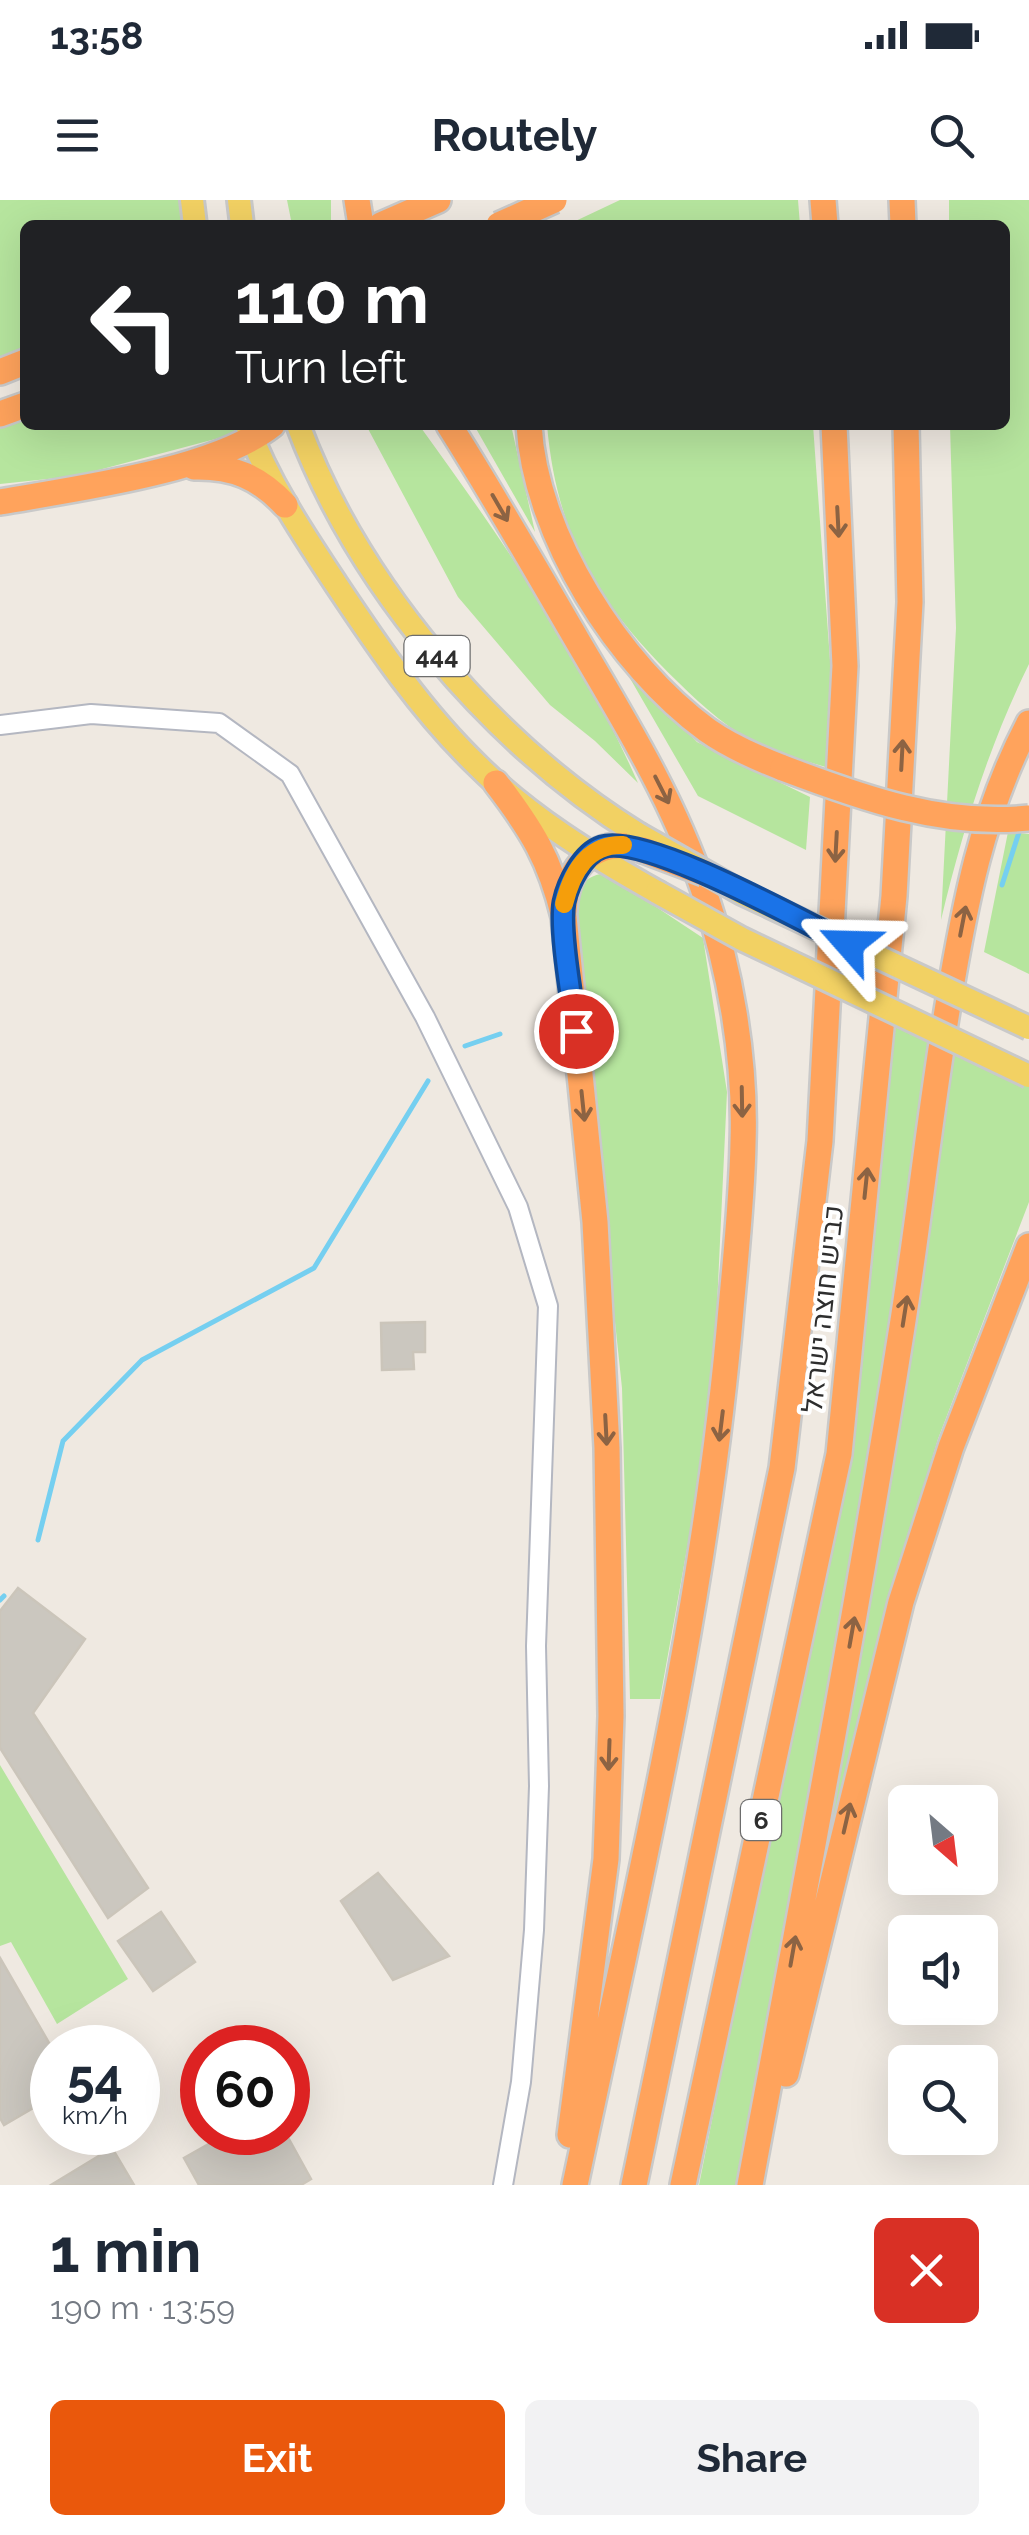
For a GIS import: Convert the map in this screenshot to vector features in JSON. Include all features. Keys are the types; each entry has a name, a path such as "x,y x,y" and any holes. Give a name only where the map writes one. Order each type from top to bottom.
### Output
{"highway":[{"path":"392,220 438,200"},
{"path":"510,220 554,200"},
{"path":"169,468 257,430"},
{"path":"452,430 614,703 683,834 718,946 733,1010 742,1085 742,1159 721,1428 662,1769 575,2185"},
{"path":"531,430 539,491 561,548 595,606 667,696 724,740 783,768 893,808 942,816 1029,818"},
{"name":"כביש חוצה ישראל","path":"634,2185 782,1468 818,1157 845,666 834,430"},
{"name":"כביש חוצה ישראל","path":"683,2185 839,1454 894,896 910,602 906,430"},
{"path":"0,502 169,468 200,466 241,472 257,479 286,505"},
{"path":"753,2185 868,1546 956,955 978,848 1004,771 1029,723"},
{"path":"496,783 538,840 564,917"},
{"path":"563,2185 606,1859 611,1716 608,1448 595,1222 564,901 574,875 590,852 612,845 640,842 704,873"},
{"path":"753,2185 901,1602 951,1447 1029,1246"}],"main road":[{"name":"444","path":"257,430 286,505 362,623 411,690 474,763 542,822 742,939 1029,1076"},
{"name":"444","path":"300,430 347,526 386,590 449,672 565,786 640,842"},
{"path":"704,873 1029,1028"}],"street":[{"path":"0,724 91,714 220,723 290,774 425,1017 518,1208 548,1306 536,1646 539,1786 534,1930 520,2082 504,2185"}],"green space":[{"path":"0,200 182,200 182,220 20,220 20,352 0,360"},
{"path":"287,200 331,200 331,220 291,220"},
{"path":"620,200 798,200 800,220 578,220"},
{"path":"949,200 1029,200 1029,664 978,789 941,920 956,628 950,430 1010,430 1010,220 949,220"},
{"path":"20,418 20,430 238,433 76,476 0,484 0,424"},
{"path":"369,430 423,430 566,643 638,783 550,705 458,597"},
{"path":"477,430 512,430 535,532"},
{"path":"548,430 813,430 831,674 829,768 751,741 708,710 651,654 626,626 587,567 572,536 552,465"},
{"path":"620,661 697,742 810,797 806,850 698,796"},
{"path":"1008,832 1029,834 1029,974 984,952"},
{"path":"605,873 703,938 727,1092 716,1327 704,1454 660,1699 630,1699 622,1388 572,915 585,882"},
{"path":"894,1021 1029,1085 1029,1202 938,1439 886,1611 745,2185 699,2185 777,1795"},
{"path":"0,1765 128,1979 57,2024 11,1942 0,1946"}],"building":[{"path":"425,1322 425,1352 413,1352 414,1369 382,1370 381,1323"},
{"path":"18,1588 85,1639 33,1713 148,1888 108,1918 0,1748 0,1611"},
{"path":"378,1873 449,1956 393,1980 341,1901"},
{"path":"161,1912 195,1962 153,1991 118,1941"},
{"path":"0,1958 39,2025 30,2025 30,2110 4,2125 0,2118"},
{"path":"100,2155 116,2155 134,2185 51,2185"},
{"path":"298,2155 311,2179 301,2185 199,2185 184,2158"}],"waterway":[{"path":"1002,885 1021,826"},
{"path":"465,1046 500,1034"},
{"path":"38,1540 63,1441 142,1360 314,1268 428,1081"},
{"path":"0,1600 4,1596"}],"slow traffic":[{"path":"564,904 574,875 590,852 623,845"}],"route":[{"path":"576,1031 564,901 574,875 590,852 600,847 632,846 704,873 849,944"}]}
